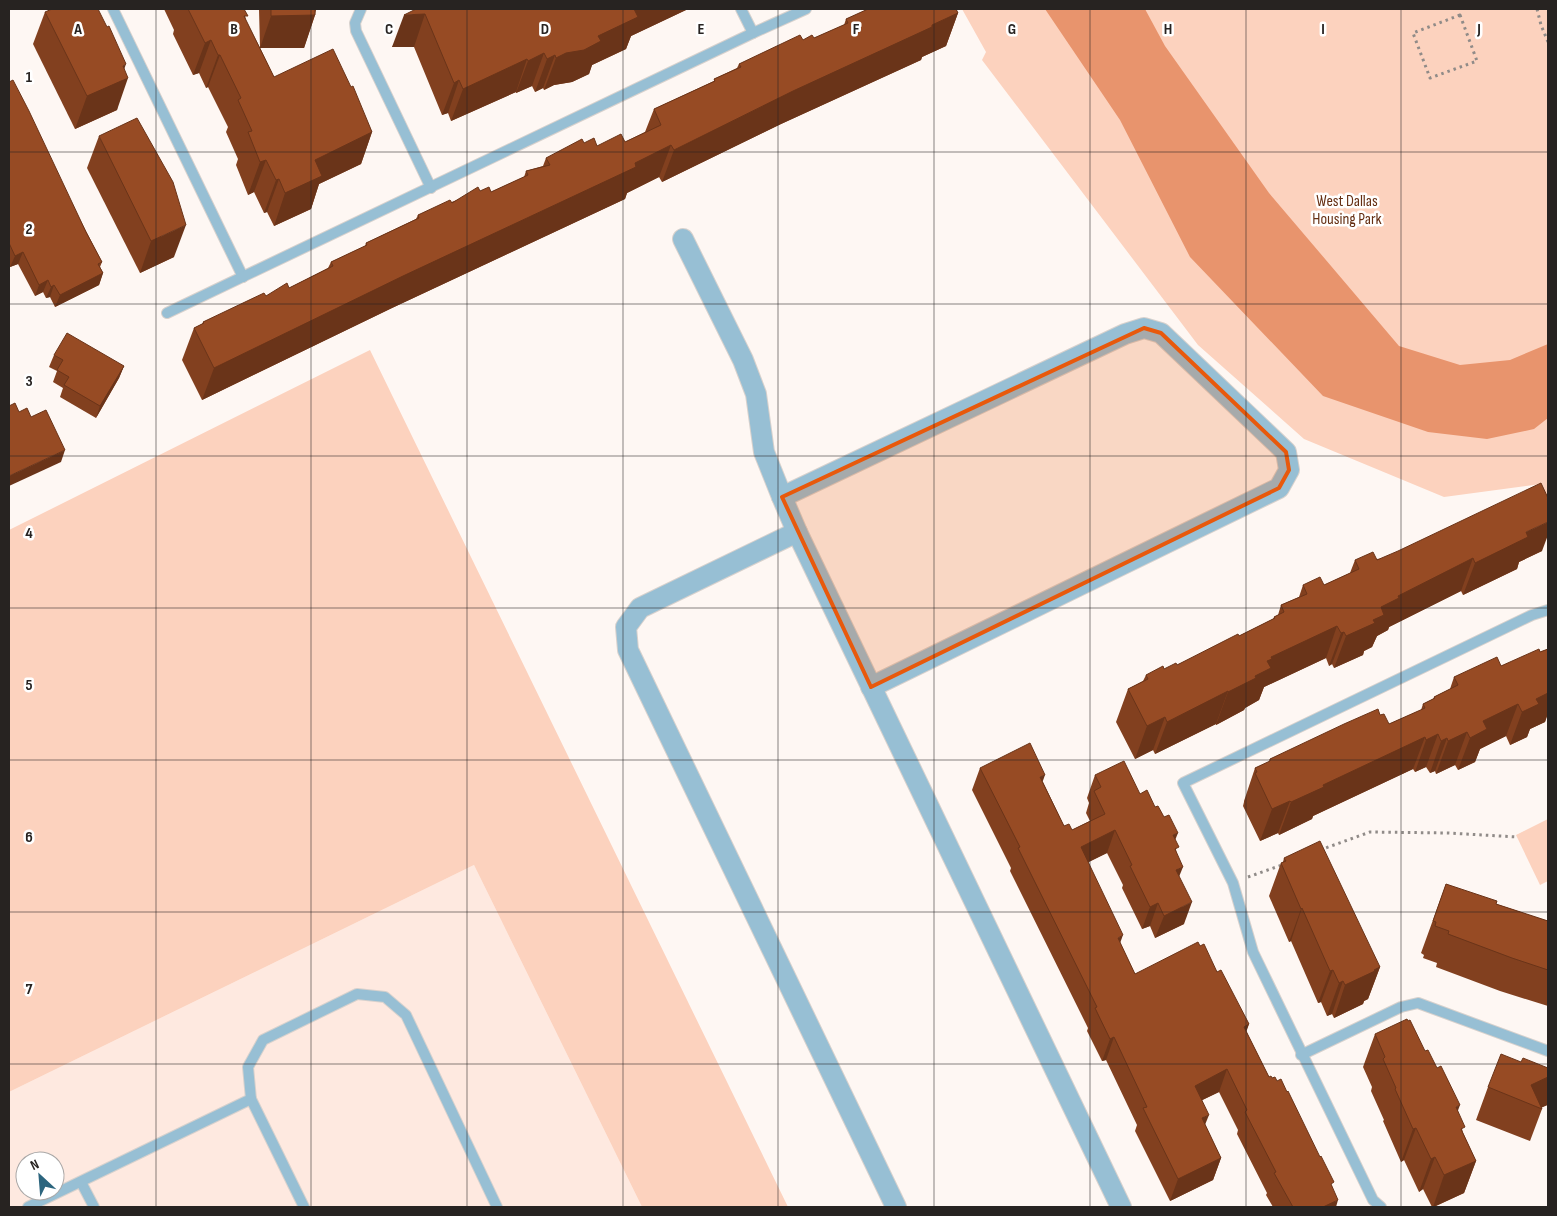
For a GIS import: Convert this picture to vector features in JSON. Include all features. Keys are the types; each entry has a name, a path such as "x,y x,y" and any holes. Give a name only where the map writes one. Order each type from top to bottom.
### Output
{"street":[{"path":"683,239 743,360 756,394 764,452 797,532 1121,1207"},
{"path":"782,497 1126,334 1144,328 1161,333 1286,452 1289,470 1279,488 871,686"},
{"path":"797,532 640,608 626,627 628,650 896,1207"}],"lane":[{"path":"113,9 243,277"},
{"path":"361,9 355,23 356,32 431,188"},
{"path":"741,9 753,34"},
{"path":"167,313 806,9"},
{"path":"1381,1207 1373,1200 1301,1055 1253,952 1233,883 1183,783 1532,614 1548,610"},
{"path":"304,1207 251,1099 248,1067 263,1040 357,994 385,997 406,1015 497,1207"},
{"path":"1301,1055 1401,1007 1418,1003 1548,1051"},
{"path":"28,1207 251,1099"},
{"path":"81,1182 94,1207"}],"path":[{"path":"1459,9 1477,61 1430,78 1413,33 1460,15"},
{"path":"1537,9 1548,42"},
{"path":"1315,852 1370,832 1449,833 1516,837"},
{"path":"1233,883 1288,862"}],"highlighted area":[{"path":"1144,328 1161,333 1286,452 1289,470 1279,488 871,687 782,497"}],"shaded area":[{"path":"1045,9 1145,9 1165,46 1269,193 1399,346 1460,365 1510,360 1548,344 1548,418 1534,429 1487,439 1428,432 1323,396 1190,257 1120,120"},
{"path":"474,865 642,1207 9,1207 9,1092"}],"green space":[{"name":"West Dallas Housing Park","path":"962,9 1548,9 1548,501 1541,484 1444,497 1304,439 1198,345 982,60 986,52"},
{"path":"370,350 788,1207 642,1207 474,865 9,1092 9,530"},
{"path":"1548,819 1548,881 1540,885 1516,835"}],"building":[{"path":"52,9 98,9 107,27 109,26 126,64 123,66 128,78 87,96 45,12"},
{"path":"188,9 244,9 248,16 244,16 274,77 333,49 351,87 353,86 372,132 315,160 322,176 285,193 279,179 276,180 266,160 260,162 248,132 252,131 238,100 241,98 220,55 218,55 211,40 205,43"},
{"path":"271,9 315,9 315,15 271,16"},
{"path":"416,9 634,9 638,17 598,36 601,41 584,50 566,53 556,58 555,55 547,59 544,53 463,89 459,80 454,83 425,14 404,15"},
{"path":"868,9 956,9 958,13 674,150 671,145 635,163 636,167 403,276 214,368 194,328 203,322 264,293 266,296 287,283 289,288 333,266 331,262 367,245 366,243 419,218 418,215 450,200 452,203 478,187 480,191 489,187 491,192 528,175 526,171 550,165 546,158 582,139 584,143 594,138 597,146 621,134 625,142 661,125 654,109 715,81 714,79 741,67 739,64 800,35 803,40 812,35 814,38 848,23 846,19"},
{"path":"13,80 102,262 98,264 103,273 60,295 54,285 51,287 48,280 39,285 23,252 15,256 9,243 9,82"},
{"path":"137,118 173,182 186,225 151,241 99,136"},
{"path":"67,333 124,366 100,406 64,385 69,377 57,370 63,360 54,355"},
{"path":"15,403 19,412 27,408 31,417 46,410 65,450 9,476 9,406"},
{"path":"1541,483 1548,498 1548,522 1526,532 1528,537 1475,563 1473,558 1398,596 1399,598 1381,607 1384,615 1373,620 1375,623 1346,636 1344,632 1341,633 1337,626 1271,657 1272,659 1267,661 1271,668 1255,676 1256,678 1167,722 1165,717 1147,726 1128,689 1148,679 1146,675 1163,666 1164,669 1176,663 1177,665 1238,634 1239,636 1275,618 1284,612 1281,605 1307,594 1303,585 1320,577 1324,585 1359,569 1355,560 1373,552 1377,560"},
{"path":"1539,649 1540,652 1548,649 1548,693 1536,699 1539,704 1522,712 1518,704 1483,721 1487,729 1470,738 1467,732 1448,741 1447,738 1441,741 1438,734 1426,740 1425,737 1323,785 1324,787 1272,809 1255,773 1257,772 1255,768 1270,761 1270,759 1378,709 1380,715 1384,714 1389,724 1425,708 1423,704 1458,685 1454,677 1497,657 1501,666"},
{"path":"1030,743 1045,775 1040,777 1064,826 1069,824 1072,830 1105,814 1094,791 1101,787 1095,775 1124,761 1140,794 1147,790 1155,807 1158,806 1164,817 1169,815 1178,833 1173,835 1179,847 1175,849 1183,867 1176,870 1192,902 1164,916 1158,903 1150,907 1115,830 1081,847 1123,935 1118,938 1135,974 1198,942 1200,946 1204,944 1217,972 1221,970 1249,1024 1244,1027 1269,1077 1275,1077 1277,1081 1281,1079 1288,1091 1334,1182 1331,1184 1338,1200 1323,1207 1293,1207 1274,1173 1276,1172 1245,1112 1247,1110 1227,1069 1195,1086 1209,1115 1202,1118 1221,1158 1178,1179 1143,1108 1147,1107 1114,1037 1110,1039 1095,1008 1097,1007 980,768"},
{"path":"1320,841 1380,967 1345,985 1343,981 1339,983 1333,970 1330,971 1281,863 1286,861 1284,858"},
{"path":"1446,884 1497,901 1496,904 1548,921 1548,970 1448,934 1449,931 1435,926 1436,922 1433,921"},
{"path":"1407,1019 1408,1021 1410,1020 1425,1051 1428,1050 1437,1068 1441,1066 1460,1105 1456,1107 1465,1127 1461,1129 1476,1161 1444,1175 1435,1157 1431,1159 1416,1128 1413,1129 1383,1059 1385,1057 1375,1034"},
{"path":"1501,1054 1521,1062 1523,1058 1548,1068 1548,1077 1531,1085 1542,1109 1488,1087"}]}
